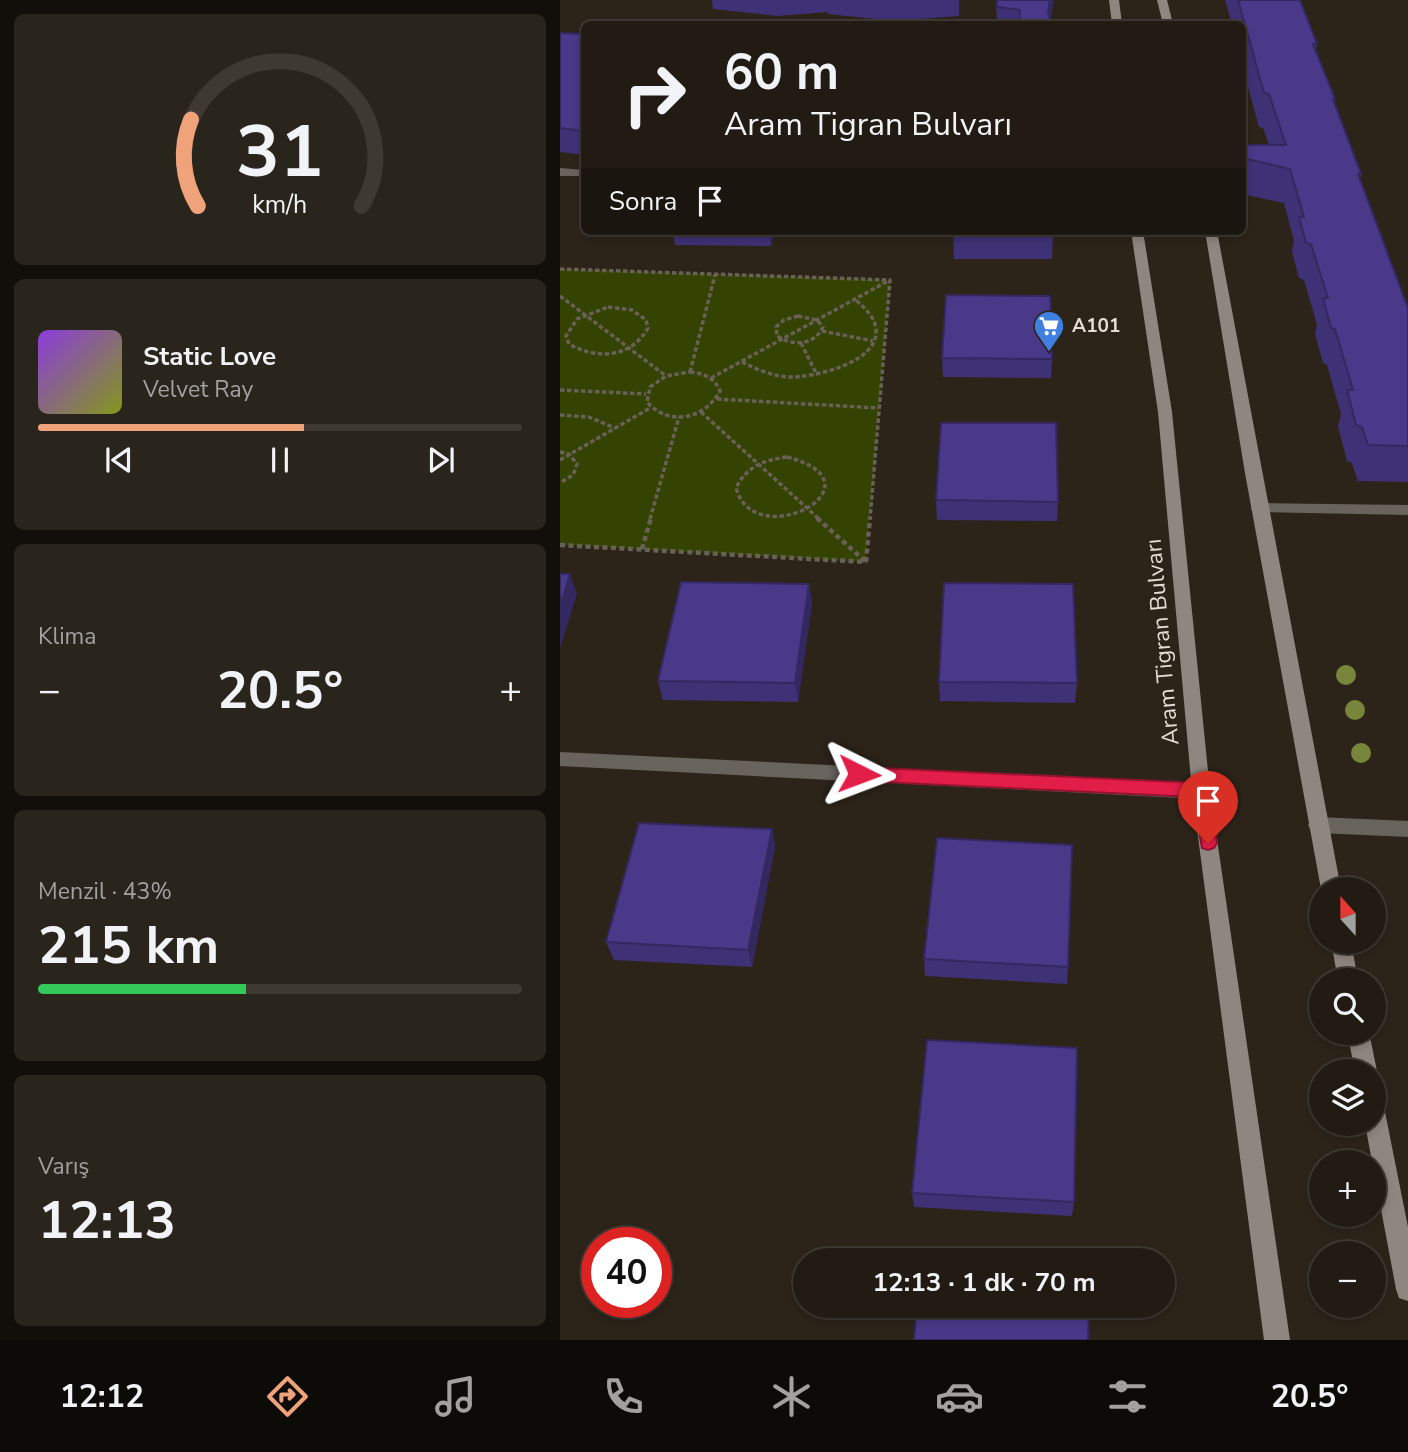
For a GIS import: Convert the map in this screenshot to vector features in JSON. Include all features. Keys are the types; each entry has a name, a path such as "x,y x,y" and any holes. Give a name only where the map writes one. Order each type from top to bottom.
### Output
{"main road":[{"path":"1114,0 1117,21"},
{"path":"1162,0 1167,21"},
{"name":"Aram Tigran Bulvarı","path":"1138,235 1165,412 1200,790 1277,1340"},
{"path":"1212,235 1259,508 1329,877"},
{"path":"1379,1136 1408,1289"}],"street":[{"path":"560,172 581,173"},
{"path":"1259,508 1408,510"},
{"path":"560,759 1200,790"},
{"path":"1318,825 1408,829"}],"path":[{"path":"560,269 890,280"},
{"path":"690,372 716,274"},
{"path":"711,378 890,280"},
{"path":"866,562 890,280"},
{"path":"560,296 666,376"},
{"path":"741,361 759,370 786,377 817,375 845,367 864,355 873,341 877,327 871,312 855,299"},
{"path":"608,307 632,310 641,314 648,327 645,335 629,348 616,353 588,354 569,344 566,336 568,328 584,314 608,307"},
{"path":"797,316 817,320 822,331 814,339 801,343 781,339 777,336 776,327 784,320 797,316"},
{"path":"822,331 873,341"},
{"path":"801,343 817,375"},
{"path":"690,372 711,378 720,391 717,399 701,412 679,417 667,416 650,408 646,394 650,387 666,376 690,372"},
{"path":"560,390 646,394"},
{"path":"717,399 879,408"},
{"path":"560,460 650,408"},
{"path":"701,412 866,562"},
{"path":"560,415 581,414 603,420 615,428"},
{"path":"642,549 679,417"},
{"path":"560,452 569,454 577,464 573,475 560,483"},
{"path":"787,457 814,464 827,481 819,502 808,510 781,517 754,512 738,498 736,488 747,470 758,464 787,457"},
{"path":"560,545 866,562"}],"green space":[{"path":"560,269 890,280 866,562 560,545"}],"building":[{"path":"997,0 1050,0 1048,13 1051,21 1019,21 1020,10 997,7"},
{"path":"1238,0 1300,0 1317,44 1313,44 1408,308 1408,446 1368,445 1362,427 1356,425 1347,390 1353,390 1335,329 1331,328 1323,298 1328,298 1311,244 1306,243 1299,217 1304,217 1290,169 1246,159 1246,145 1286,145 1269,94 1264,93"},
{"path":"560,33 581,34 581,131 560,128"},
{"path":"946,295 1050,296 1052,359 942,358"},
{"path":"941,423 1056,423 1058,502 936,500"},
{"path":"560,574 570,574 560,607"},
{"path":"681,582 809,584 795,683 658,681"},
{"path":"944,583 1073,584 1077,683 939,682"},
{"path":"639,823 772,829 748,950 606,942"},
{"path":"937,838 1072,845 1068,967 924,959"},
{"path":"927,1040 1077,1048 1074,1202 912,1193"},
{"path":"916,1318 1089,1318 1088,1340 914,1340"}],"place":[{"name":"A101","path":"1049,353"}],"route":[{"path":"859,774 1200,790 1208,843"}]}
